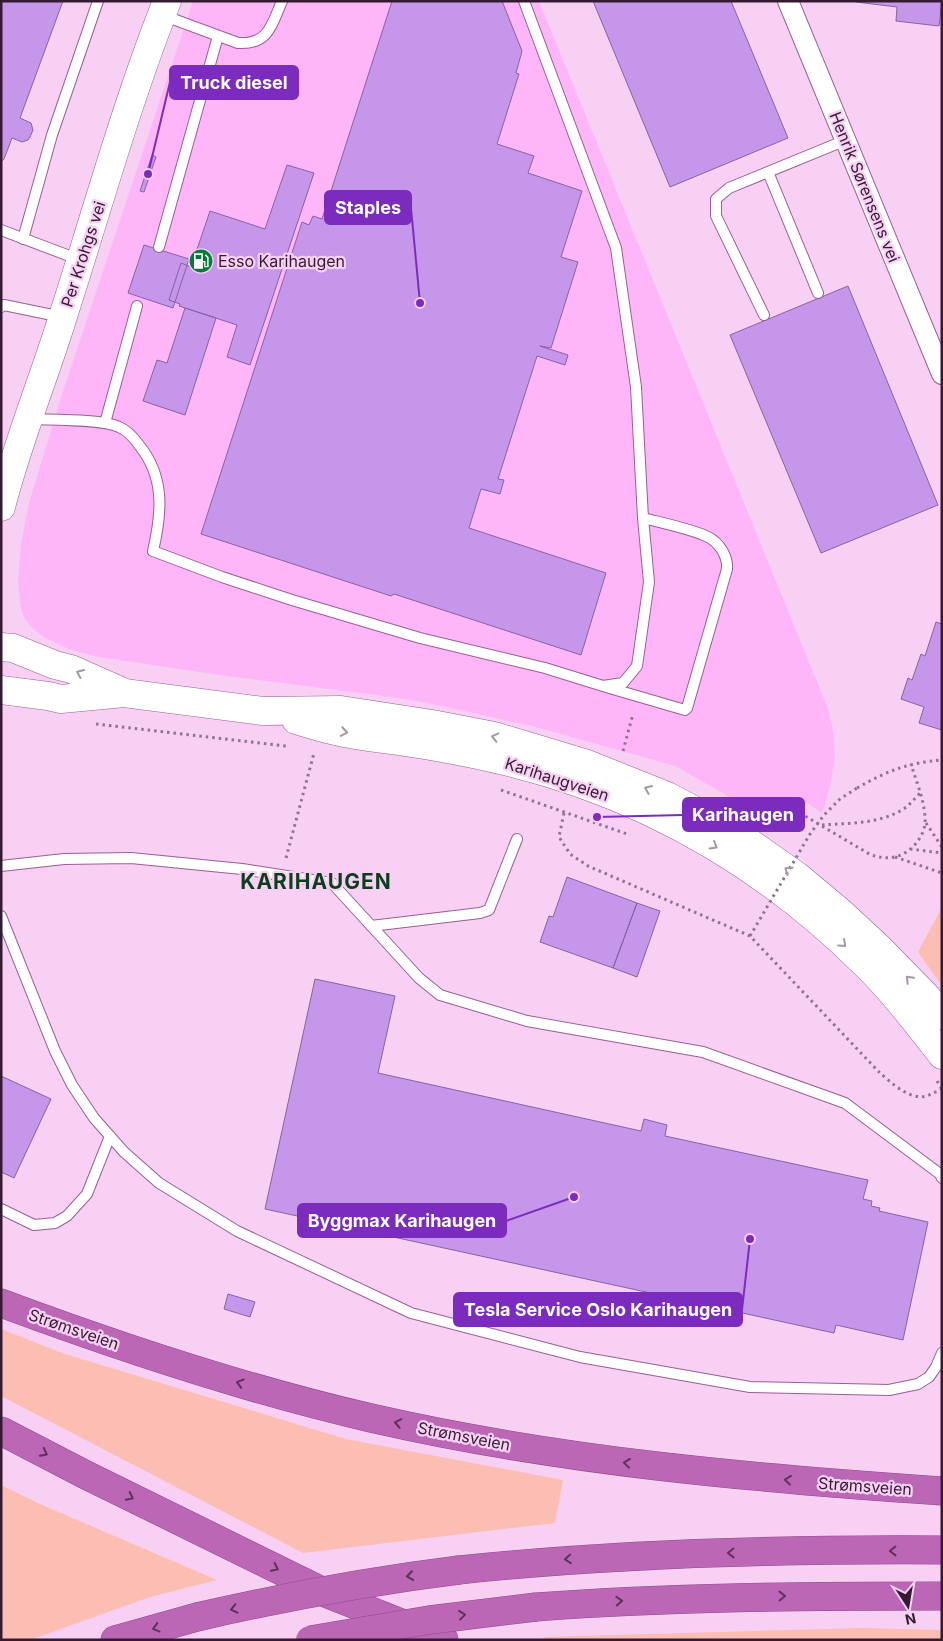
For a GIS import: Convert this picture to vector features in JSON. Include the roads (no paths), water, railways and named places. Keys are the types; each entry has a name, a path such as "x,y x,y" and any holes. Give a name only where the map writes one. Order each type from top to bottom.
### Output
{"highway":[{"name":"Strømsveien","path":"1,1303 67,1328 270,1392 371,1418 487,1441 598,1459 819,1483 942,1491"},
{"path":"1,1431 328,1594 444,1640"},
{"path":"115,1640 197,1617 354,1584 532,1562 612,1556 942,1550"},
{"path":"310,1640 428,1620 536,1607 620,1601 707,1597 942,1596"}],"main road":[{"name":"Per Krohgs vei","path":"1,507 8,478 63,317 140,73 164,8"},
{"name":"Karihaugveien","path":"1,647 13,648 71,669 124,693"},
{"name":"Karihaugveien","path":"1,690 48,696 61,700 124,693 263,711 339,732 425,745 534,769 573,781 665,818 738,860 787,896 864,963 904,1006 937,1065"},
{"name":"Karihaugveien","path":"263,711 341,710 494,736 587,764 667,796 750,843 797,876 878,947 925,994 942,1015"}],"street":[{"name":"Henrik Sørensens vei","path":"788,1 942,374"}],"lane":[{"path":"23,239 52,135 98,1"},
{"path":"164,8 218,36 244,43 257,42 268,33 282,1"},
{"path":"524,1 616,248 636,387 643,518 649,582 637,666 623,683 603,686"},
{"path":"159,247 218,36"},
{"path":"764,315 716,216 716,200 729,188 846,140"},
{"path":"768,172 818,293"},
{"path":"1,230 81,260"},
{"path":"1,307 4,305 63,317"},
{"path":"105,423 137,306"},
{"path":"28,418 105,423 120,427 133,437 149,457 158,482 160,522 153,550 222,577 292,600 420,638 545,668 685,710 688,708 727,570 727,563 722,550 711,538 643,518"},
{"path":"371,926 480,913 488,910 517,839"},
{"path":"1,866 64,859 131,858 242,869 332,884 419,978 440,996 527,1021 703,1052 845,1103 940,1174 942,1178"},
{"path":"1,916 55,1051 72,1085 94,1118 124,1152 159,1183 237,1231 402,1309 420,1316 580,1357 750,1387 889,1390 918,1384 929,1377 942,1353"},
{"path":"1,1209 34,1225 55,1223 73,1212 87,1194 110,1136"}],"place":[{"name":"Truck diesel","path":"148,174"},
{"name":"Esso Karihaugen","path":"201,261"},
{"name":"Staples","path":"420,303"},
{"name":"Karihaugen","path":"597,817"},
{"name":"Byggmax Karihaugen","path":"574,1197"},
{"name":"Tesla Service Oslo Karihaugen","path":"750,1239"}],"district":[{"name":"KARIHAUGEN","path":"316,882"}]}
